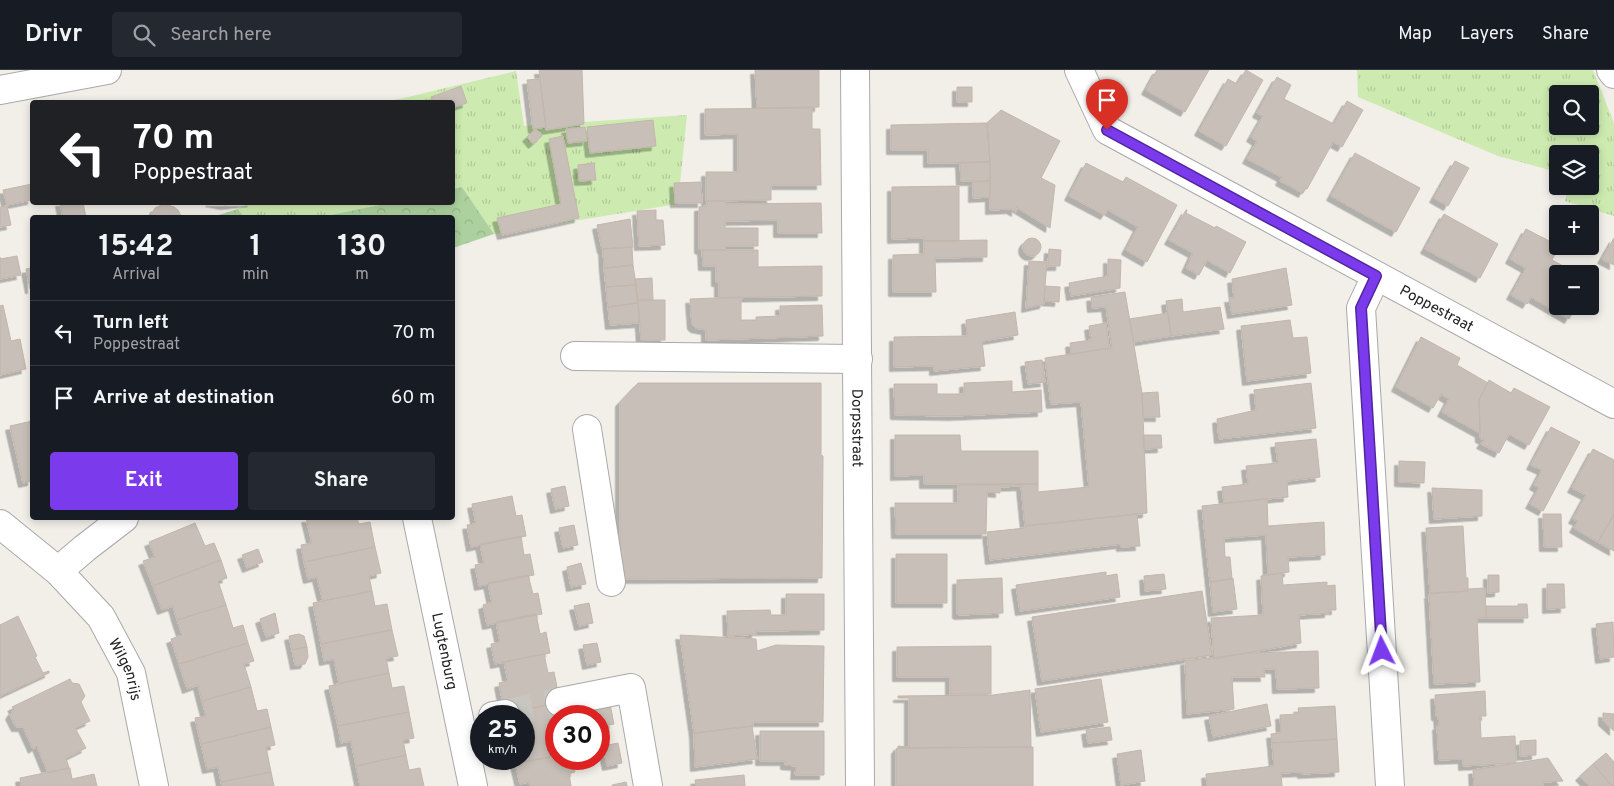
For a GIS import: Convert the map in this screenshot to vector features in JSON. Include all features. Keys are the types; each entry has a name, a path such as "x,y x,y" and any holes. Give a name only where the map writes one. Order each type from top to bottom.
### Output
{"street":[{"path":"0,90 107,70"},
{"name":"Dorpsstraat","path":"855,70 860,786"},
{"name":"Poppestraat","path":"1079,70 1107,130 1614,404"},
{"path":"1611,70 1614,74"},
{"path":"1376,276 1361,308 1390,786"},
{"path":"575,356 858,359"},
{"path":"587,430 611,582"},
{"path":"58,571 121,520"},
{"name":"Lugtenburg","path":"418,520 481,705"},
{"name":"Wilgenrijs","path":"0,524 58,571 101,617 131,673 154,786"},
{"path":"560,702 631,688 648,786"},
{"name":"Lugtenburg","path":"473,786 476,770"}],"green space":[{"path":"1357,70 1593,70 1599,85 1549,85 1549,135 1599,135 1599,85 1614,123 1614,216 1599,211 1599,205 1578,205 1565,201 1566,195 1599,195 1599,145 1549,145 1549,170 1498,156 1358,97"},
{"path":"516,71 524,126 687,115 678,204 494,234 462,187 455,189 455,100 395,100"},
{"path":"462,187 494,234 455,247 455,215 331,215 380,205 455,205 455,189"},
{"path":"246,205 381,205 335,215 242,215 238,209"},
{"path":"238,209 242,215 218,215"}],"building":[{"path":"539,70 582,70 584,124 546,130"},
{"path":"755,70 819,70 819,107 757,108"},
{"path":"1157,70 1209,70 1185,112 1146,90"},
{"path":"1246,70 1263,80 1226,146 1199,131 1228,79 1237,84"},
{"path":"1277,77 1291,85 1284,99 1334,124 1347,101 1363,110 1342,147 1333,142 1303,193 1280,181 1282,177 1247,159 1257,141 1251,137 1263,116 1257,113"},
{"path":"540,79 546,127 533,129 527,80"},
{"path":"461,86 467,103 455,107 455,100 432,100 431,97"},
{"path":"957,87 972,87 972,102 957,102"},
{"path":"812,108 812,129 820,129 821,185 771,185 771,200 706,201 706,172 738,172 738,134 705,135 705,109"},
{"path":"1001,110 1060,141 1041,178 1055,185 1050,228 1016,207 1016,212 1011,209 990,210 990,162 987,123"},
{"path":"653,120 656,146 590,153 587,127"},
{"path":"987,123 990,162 928,163 928,150 891,150 891,125"},
{"path":"585,127 587,141 568,143 566,129"},
{"path":"536,129 542,136 533,144 527,137"},
{"path":"563,136 579,218 502,235 497,218 561,204 549,139"},
{"path":"1355,153 1420,188 1396,232 1331,196"},
{"path":"1455,161 1469,168 1448,206 1434,198"},
{"path":"990,162 990,181 961,181 960,163"},
{"path":"594,163 596,180 579,181 578,165"},
{"path":"1086,163 1123,182 1126,177 1177,205 1147,262 1126,250 1138,227 1108,210 1105,215 1069,196"},
{"path":"990,181 990,197 973,198 973,182"},
{"path":"701,182 702,203 675,203 674,183"},
{"path":"30,184 30,200 7,205 3,190"},
{"path":"959,186 959,241 924,241 924,238 892,239 892,187"},
{"path":"707,201 725,201 725,204 821,203 822,233 778,233 778,220 725,221 725,228 758,228 758,246 725,246 725,250 702,250 699,249 699,207 707,206"},
{"path":"61,205 84,205 85,215 62,215"},
{"path":"167,205 178,210 180,215 152,215 155,208"},
{"path":"7,206 11,225 0,227 0,207"},
{"path":"656,210 656,220 663,220 665,245 639,246 637,211"},
{"path":"1186,210 1186,213 1246,242 1230,273 1207,260 1199,275 1186,268 1193,253 1169,240"},
{"path":"1444,214 1498,244 1480,278 1425,249"},
{"path":"630,219 633,247 602,249 597,225"},
{"path":"1526,229 1549,241 1549,255 1554,255 1552,260 1561,265 1549,265 1549,307 1531,297 1527,304 1511,295 1526,268 1510,259"},
{"path":"1032,238 1038,241 1041,247 1038,253 1032,256 1026,253 1023,247 1026,241"},
{"path":"1614,238 1614,265 1602,259"},
{"path":"987,240 987,257 935,258 936,292 893,292 893,255 924,254 924,241"},
{"path":"632,247 633,265 604,268 603,249"},
{"path":"1049,249 1061,250 1060,266 1048,266"},
{"path":"702,250 758,250 758,267 822,266 822,296 719,298 716,266 703,266"},
{"path":"17,256 21,275 0,279 0,259"},
{"path":"1108,259 1121,260 1120,288 1071,296 1069,283 1108,276"},
{"path":"1029,261 1047,262 1044,304 1026,308"},
{"path":"633,265 636,285 606,287 604,268"},
{"path":"30,268 30,289 26,269"},
{"path":"1286,268 1292,305 1232,314 1229,298 1234,298 1232,279"},
{"path":"652,278 653,300 637,300 635,279"},
{"path":"636,285 638,303 608,307 606,287"},
{"path":"1045,286 1060,287 1059,302 1044,301"},
{"path":"1125,292 1142,393 1147,513 1025,526 1021,486 1000,487 1000,493 987,492 986,534 896,534 895,503 958,503 958,485 1038,484 1038,492 1089,487 1081,402 1051,404 1045,358 1112,348 1106,307 1092,308 1091,297"},
{"path":"741,297 741,320 756,320 756,317 780,316 780,306 822,305 823,336 706,340 706,330 695,328 692,325 690,299"},
{"path":"1182,299 1183,312 1220,307 1224,329 1171,336 1166,301"},
{"path":"638,300 665,300 665,340 641,340"},
{"path":"638,303 639,323 610,325 608,307"},
{"path":"3,305 11,341 20,339 26,369 0,375 0,306"},
{"path":"1015,312 1018,335 982,341 985,366 934,371 934,366 894,367 894,337 967,336 966,320"},
{"path":"1168,313 1171,336 1134,342 1129,319"},
{"path":"1562,315 1571,315 1569,319"},
{"path":"1290,320 1293,338 1307,337 1311,373 1247,381 1241,326"},
{"path":"1106,323 1109,348 1071,354 1070,343 1091,340 1089,326"},
{"path":"1421,337 1460,358 1457,365 1488,383 1479,400 1480,433 1442,412 1449,399 1441,394 1433,408 1396,387"},
{"path":"1042,360 1045,382 1028,384 1025,362"},
{"path":"1489,380 1511,393 1514,388 1550,407 1529,445 1509,434 1499,453 1481,444 1484,440 1480,438 1479,400"},
{"path":"1012,381 1012,392 1041,390 1042,412 953,416 895,415 894,384 937,384 937,394 964,394 964,383"},
{"path":"638,383 821,383 821,455 823,456 822,578 620,579 620,402"},
{"path":"1311,383 1316,428 1219,439 1217,419 1256,410 1254,390"},
{"path":"1158,392 1160,417 1143,417 1142,393"},
{"path":"30,421 30,481 23,483 10,426"},
{"path":"1551,427 1580,442 1543,511 1530,504 1539,488 1534,485 1542,470 1531,465"},
{"path":"895,435 960,435 961,451 1038,451 1038,484 924,484 924,475 895,476"},
{"path":"1143,435 1161,435 1162,448 1144,449"},
{"path":"1316,439 1320,477 1287,481 1288,497 1224,503 1222,487 1248,484 1246,466 1278,463 1275,443"},
{"path":"1593,449 1614,460 1614,514 1598,542 1574,528 1578,521 1573,519 1586,495 1572,488"},
{"path":"1399,461 1425,462 1424,483 1399,482"},
{"path":"565,486 569,506 555,509 551,489"},
{"path":"1432,488 1482,490 1482,516 1434,519"},
{"path":"512,496 516,516 522,515 526,536 471,547 467,525 476,524 472,504"},
{"path":"1267,499 1268,526 1324,522 1325,555 1288,557 1289,572 1268,575 1266,535 1224,538 1225,557 1230,557 1232,579 1210,582 1202,506"},
{"path":"1137,514 1140,546 1121,547 1121,544 990,560 987,532"},
{"path":"1543,514 1561,514 1562,547 1544,547"},
{"path":"1614,514 1614,551 1598,542"},
{"path":"306,520 358,520 359,524 370,522 375,547 304,562 301,545 312,543"},
{"path":"195,523 205,546 214,543 221,560 153,586 143,561 155,557 149,542"},
{"path":"574,525 578,545 563,548 559,528"},
{"path":"1463,526 1468,591 1430,593 1426,528"},
{"path":"521,536 524,555 530,554 534,575 479,586 475,565 484,563 480,544"},
{"path":"375,547 381,573 369,576 372,591 323,601 317,577 308,579 304,562"},
{"path":"258,549 263,562 247,568 242,555"},
{"path":"896,554 947,554 947,603 896,603"},
{"path":"221,560 227,578 218,581 226,605 177,620 173,606 162,610 153,586"},
{"path":"581,563 586,584 571,587 567,567"},
{"path":"1106,572 1106,576 1117,574 1120,597 1020,611 1016,585"},
{"path":"1282,573 1283,585 1327,582 1327,586 1335,585 1336,610 1329,610 1329,613 1299,615 1301,643 1214,659 1211,618 1263,615 1261,576"},
{"path":"1164,574 1166,589 1145,591 1144,576"},
{"path":"528,575 533,594 538,593 542,614 487,625 483,605 492,602 488,583"},
{"path":"1488,575 1499,575 1499,592 1488,593"},
{"path":"1002,578 1003,613 957,614 957,580"},
{"path":"1233,578 1237,609 1213,612 1210,582"},
{"path":"1547,584 1564,584 1565,608 1547,609"},
{"path":"1485,588 1486,618 1477,618 1480,682 1434,684 1429,594"},
{"path":"372,591 375,606 387,604 392,630 321,644 313,603"},
{"path":"1202,591 1212,655 1042,681 1032,617"},
{"path":"786,594 824,594 824,630 756,631 756,634 728,636 727,611 770,610 771,615 786,615"},
{"path":"589,603 593,623 579,626 574,606"},
{"path":"1518,604 1527,604 1528,618 1486,618 1486,606 1518,606"},
{"path":"226,605 233,628 243,625 248,643 179,664 171,639 182,635 177,620"},
{"path":"275,613 279,633 266,637 260,619"},
{"path":"536,614 540,634 546,632 550,653 495,664 491,644 500,642 496,622"},
{"path":"18,616 43,673 49,671 49,673 0,696 0,625"},
{"path":"1613,622 1614,657 1600,659 1596,624"},
{"path":"392,630 398,656 386,658 389,673 339,683 334,659 324,661 321,644"},
{"path":"299,634 304,636 307,647 292,650 289,636"},
{"path":"680,635 756,639 757,651 776,645 824,646 823,722 753,722 753,726 694,733"},
{"path":"248,643 254,661 244,664 251,687 202,701 198,685 187,689 179,664"},
{"path":"597,643 601,662 587,665 583,645"},
{"path":"991,646 991,694 950,694 950,677 897,677 897,647"},
{"path":"307,647 308,657 305,664 295,665 292,650"},
{"path":"1318,651 1319,688 1277,689 1276,669 1264,669 1265,677 1232,677 1234,709 1187,714 1185,661 1250,653"},
{"path":"544,654 548,673 554,672 560,702 535,707 535,705 503,705 499,683 508,681 504,662"},
{"path":"389,673 392,688 404,686 409,712 338,726 329,686"},
{"path":"70,679 72,683 79,684 85,696 81,702 90,721 75,728 86,748 66,758 69,768 48,773 37,746 33,749 23,727 16,727 10,715 14,709 12,707"},
{"path":"1101,679 1108,722 1041,732 1035,689"},
{"path":"251,687 257,711 267,709 271,727 201,744 195,718 206,716 202,701"},
{"path":"1030,690 1031,747 898,748 898,746 909,747 909,698 898,698 898,696 993,695"},
{"path":"1485,691 1486,716 1480,716 1481,738 1515,736 1516,763 1463,766 1463,759 1439,760 1437,726 1439,725 1438,716 1436,716 1435,695"},
{"path":"560,702 561,705 546,705"},
{"path":"610,704 614,724 610,725 610,705 605,705"},
{"path":"1267,704 1271,726 1213,737 1209,716"},
{"path":"545,705 545,758 535,760 535,707"},
{"path":"1335,706 1337,739 1272,743 1271,734 1281,733 1280,715 1299,714 1298,708"},
{"path":"409,712 414,738 403,740 406,755 356,766 351,741 341,743 338,726"},
{"path":"1603,713 1614,714 1614,731 1603,721"},
{"path":"752,726 757,759 695,767 694,733"},
{"path":"271,727 275,745 266,747 271,772 221,782 218,767 207,769 201,744"},
{"path":"1110,727 1112,740 1088,743 1086,730"},
{"path":"760,731 824,731 824,775 795,775 796,766 785,765 785,761 760,761"},
{"path":"1337,739 1339,772 1281,773 1282,786 1207,786 1206,774 1274,766 1272,743"},
{"path":"1536,740 1536,755 1520,756 1520,741"},
{"path":"618,743 622,763 610,765 610,745"},
{"path":"1033,747 1033,786 896,786 896,749 898,748"},
{"path":"1141,750 1145,781 1121,785 1117,754"},
{"path":"1606,753 1614,762 1614,786 1593,764"},
{"path":"406,755 409,770 420,768 424,786 360,786 356,766"},
{"path":"545,758 545,770 575,770 575,772 569,774 571,786 530,786 529,782 520,784 517,770 535,770 535,760"},
{"path":"1548,758 1563,781 1543,782 1543,786 1474,786 1473,770"},
{"path":"1593,764 1612,786 1589,786 1580,776"},
{"path":"70,768 72,779 94,774 97,786 21,786 20,778"},
{"path":"271,772 274,786 222,786 221,782"},
{"path":"744,775 745,786 696,786 695,780"},
{"path":"626,782 627,786 612,786 612,785"}],"tunnel":[{"path":"535,707 560,702"}],"route":[{"path":"1107,130 1376,276 1361,308 1382,651"}]}
